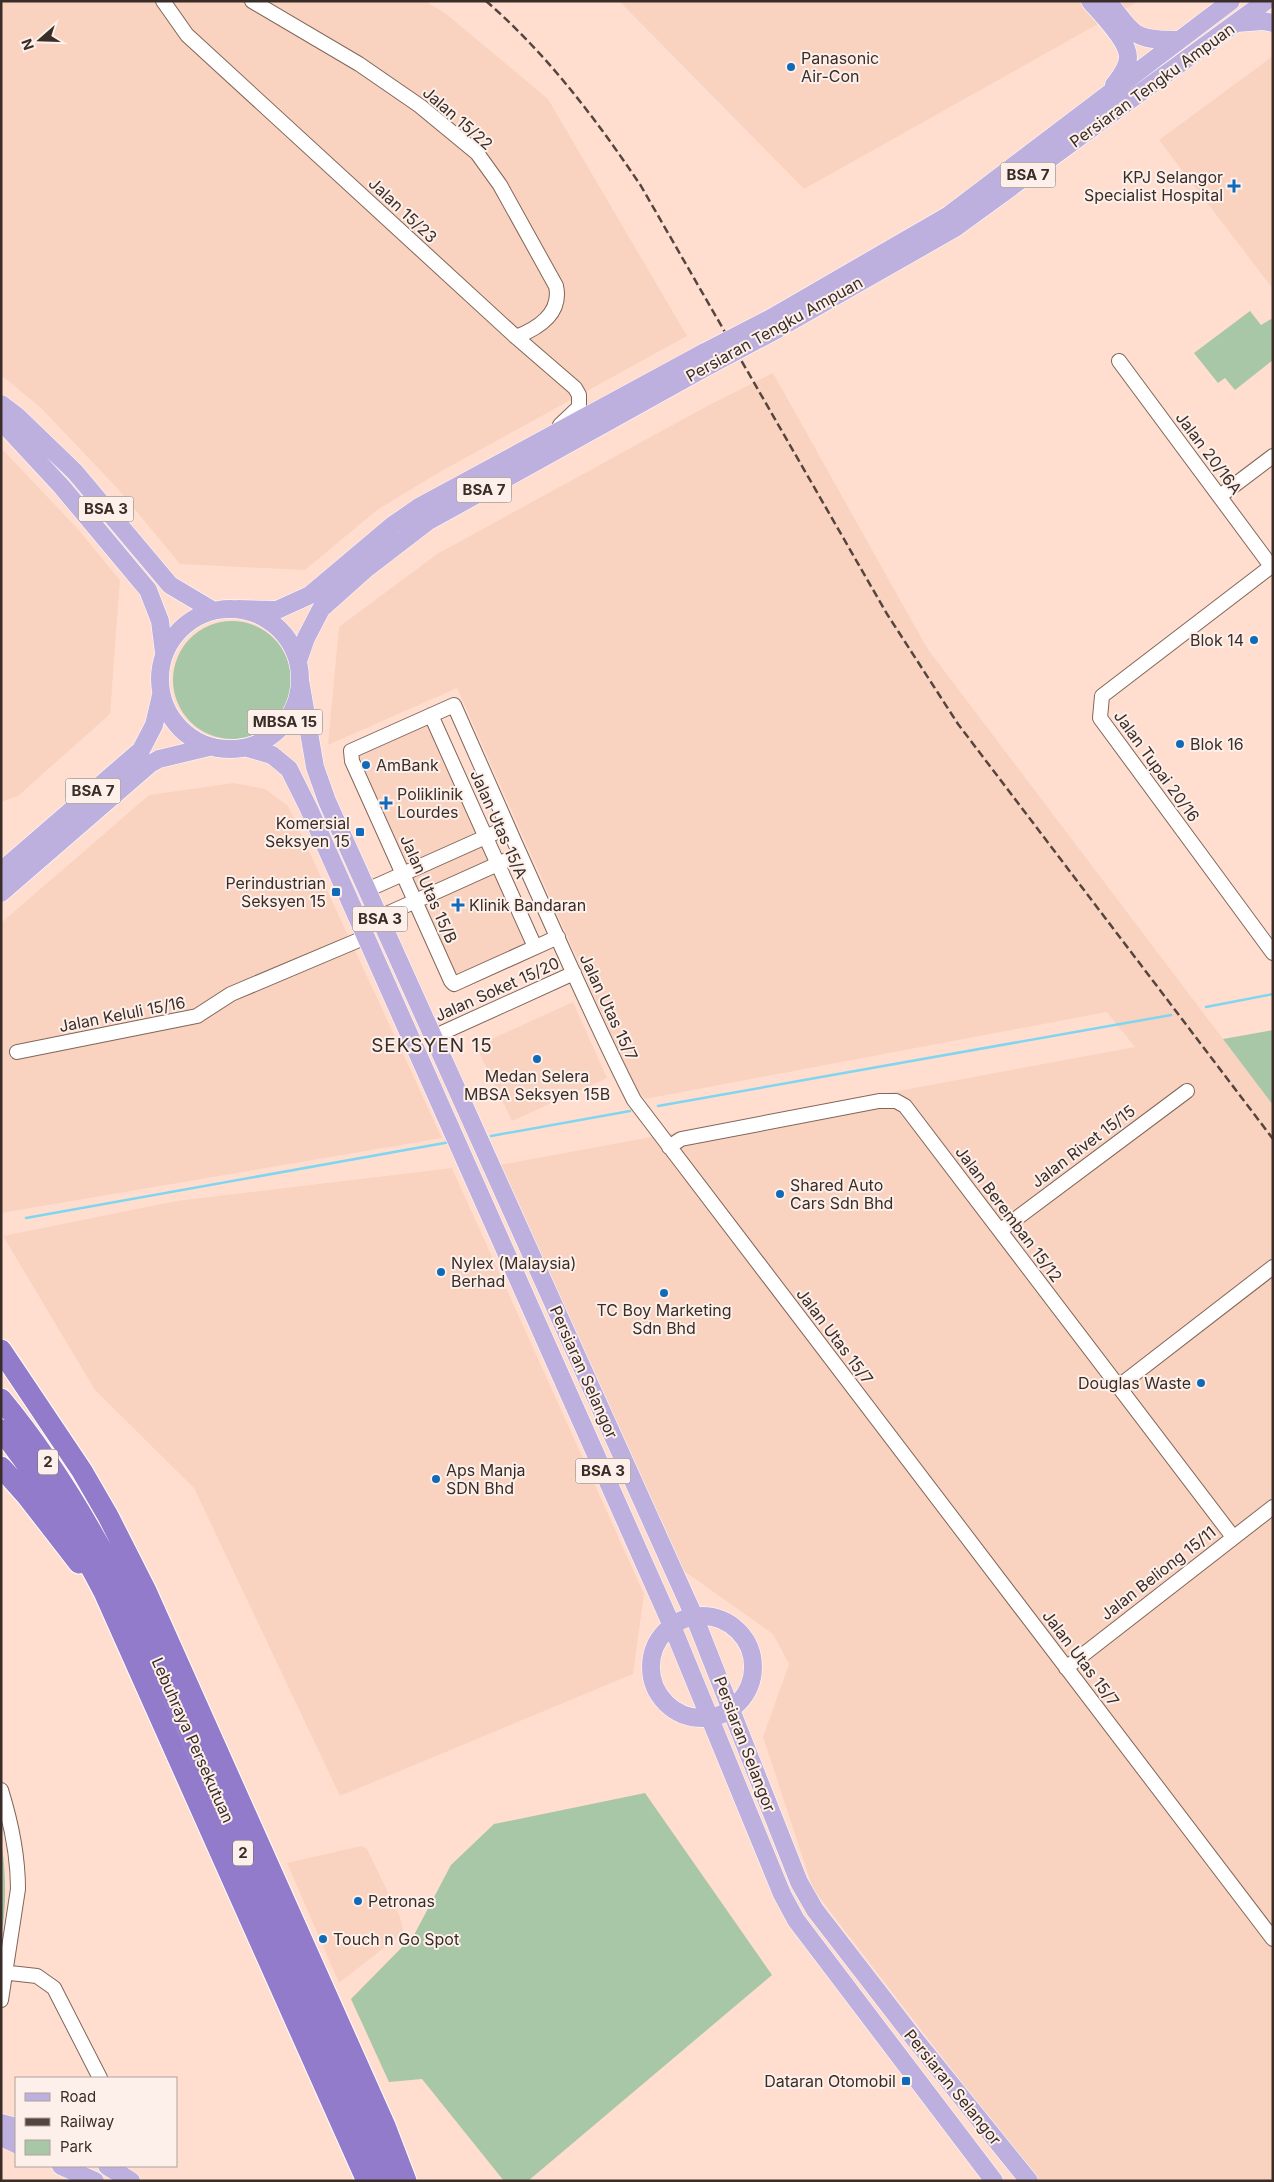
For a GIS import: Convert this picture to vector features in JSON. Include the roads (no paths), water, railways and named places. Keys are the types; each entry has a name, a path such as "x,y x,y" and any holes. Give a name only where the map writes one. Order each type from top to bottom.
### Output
{"highway":[{"path":"1,1350 82,1472 108,1516 146,1591 367,2085 406,2181"},
{"name":"Lebuhraya Persekutuan","path":"1,1399 37,1444 91,1528 153,1652 389,2181"},
{"name":"Lebuhraya Persekutuan","path":"1,1430 48,1494 76,1538 104,1592 367,2181"},
{"path":"1,1467 27,1496 62,1544 104,1592"},
{"path":"91,1528 115,1548 146,1591"}],"main road":[{"path":"1090,1 1120,37 1128,56 1126,68 1107,96"},
{"path":"1108,1 1136,35 1158,40 1180,40"},
{"name":"Persiaran Tengku Ampuan","path":"774,324 949,215 1231,1"},
{"name":"Persiaran Tengku Ampuan","path":"239,609 277,610 310,595 393,525 419,507 540,441 708,358 955,228 1266,1"},
{"path":"1237,23 1273,23"},
{"name":"Persiaran Tengku Ampuan","path":"298,661 306,638 321,608 404,537 708,358"},
{"name":"BSA 3","path":"1,404 18,417 75,472 170,585 212,610"},
{"name":"BSA 3","path":"1,421 62,487 148,590 160,621 164,653"},
{"name":"MBSA 15","path":"239,609 255,613 270,621 282,632 292,646 298,661 300,680 298,698 290,715 279,730 265,741 248,748 222,750 209,747 187,736 171,718 161,695 159,681 164,653 175,634 192,619 212,610 239,609"},
{"name":"Persiaran Selangor","path":"300,680 315,767 327,801 694,1616 806,1896 912,2037 1029,2181"},
{"name":"BSA 7","path":"1,871 141,750 154,725 161,695"},
{"name":"BSA 7","path":"1,893 150,764 158,759 209,747"},
{"name":"Persiaran Selangor","path":"248,748 272,755 289,770 309,809 672,1626 782,1894 796,1920 994,2181"},
{"path":"694,1616 711,1617 727,1623 741,1634 750,1648 753,1665 751,1682 744,1697 732,1709 721,1715 709,1718 693,1718 678,1713 665,1703 656,1689 651,1672 652,1655 659,1638 672,1626 694,1616"},
{"path":"1,2123 15,2127"},
{"path":"1,2137 15,2144"},
{"path":"1,2148 15,2151"},
{"path":"63,2167 95,2181"},
{"path":"109,2167 132,2181"}],"street":[{"name":"Jalan 15/22","path":"252,1 359,64 420,106 477,153 500,185 556,286 557,303 551,313 530,332 516,337"},
{"name":"Jalan 15/23","path":"166,4 187,35 516,337 575,388 579,395 579,407 540,441"},
{"name":"Jalan 20/16A","path":"1119,361 1272,565"},
{"path":"1220,496 1273,456"},
{"name":"Jalan Tupai 20/16","path":"1272,565 1102,696 1100,718 1273,953"},
{"name":"Jalan Utas 15/B","path":"454,705 351,751 352,761 454,984 558,937"},
{"name":"Jalan Utas 15/7","path":"454,705 612,1057 634,1100 1273,1939"},
{"name":"Jalan Utas 15/A","path":"431,715 535,948"},
{"path":"367,890 508,827"},
{"path":"380,917 520,854"},
{"name":"Jalan Keluli 15/16","path":"17,1052 198,1016 231,994 366,937"},
{"name":"Jalan Soket 15/20","path":"434,1037 574,973"},
{"name":"Jalan Rivet 15/15","path":"1000,1230 1187,1091"},
{"name":"Jalan Beremban 15/12","path":"669,1147 681,1139 878,1101 896,1101 905,1106 1233,1537"},
{"path":"1119,1386 1273,1267"},
{"name":"Jalan Beliong 15/11","path":"1066,1668 1273,1507"},
{"path":"1,1790 17,1854 18,1872 18,1889 1,2000"},
{"path":"4,1973 38,1976 54,1988 99,2077"}],"waterway":[{"path":"1206,1007 1273,994"},
{"path":"658,1106 1171,1015"},
{"path":"491,1136 630,1111"},
{"path":"26,1218 450,1142"}],"railway":[{"path":"486,1 530,43 570,88 641,186 887,614 958,724 1273,1139"}],"place":[{"name":"Panasonic Air-Con","path":"791,67"},
{"name":"KPJ Selangor Specialist Hospital","path":"1234,186"},
{"name":"Blok 14","path":"1254,640"},
{"name":"Blok 16","path":"1180,744"},
{"name":"AmBank","path":"366,765"},
{"name":"Poliklinik Lourdes","path":"386,803"},
{"name":"Komersial Seksyen 15","path":"360,832"},
{"name":"Perindustrian Seksyen 15","path":"336,892"},
{"name":"Klinik Bandaran","path":"458,905"},
{"name":"Medan Selera MBSA Seksyen 15B","path":"537,1059"},
{"name":"Shared Auto Cars Sdn Bhd","path":"780,1194"},
{"name":"Nylex (Malaysia) Berhad","path":"441,1272"},
{"name":"TC Boy Marketing Sdn Bhd","path":"664,1293"},
{"name":"Douglas Waste","path":"1201,1383"},
{"name":"Aps Manja SDN Bhd","path":"436,1479"},
{"name":"Petronas","path":"358,1901"},
{"name":"Touch n Go Spot","path":"323,1939"},
{"name":"Dataran Otomobil","path":"906,2081"}],"district":[{"name":"SEKSYEN 15","path":"432,1045"}]}
